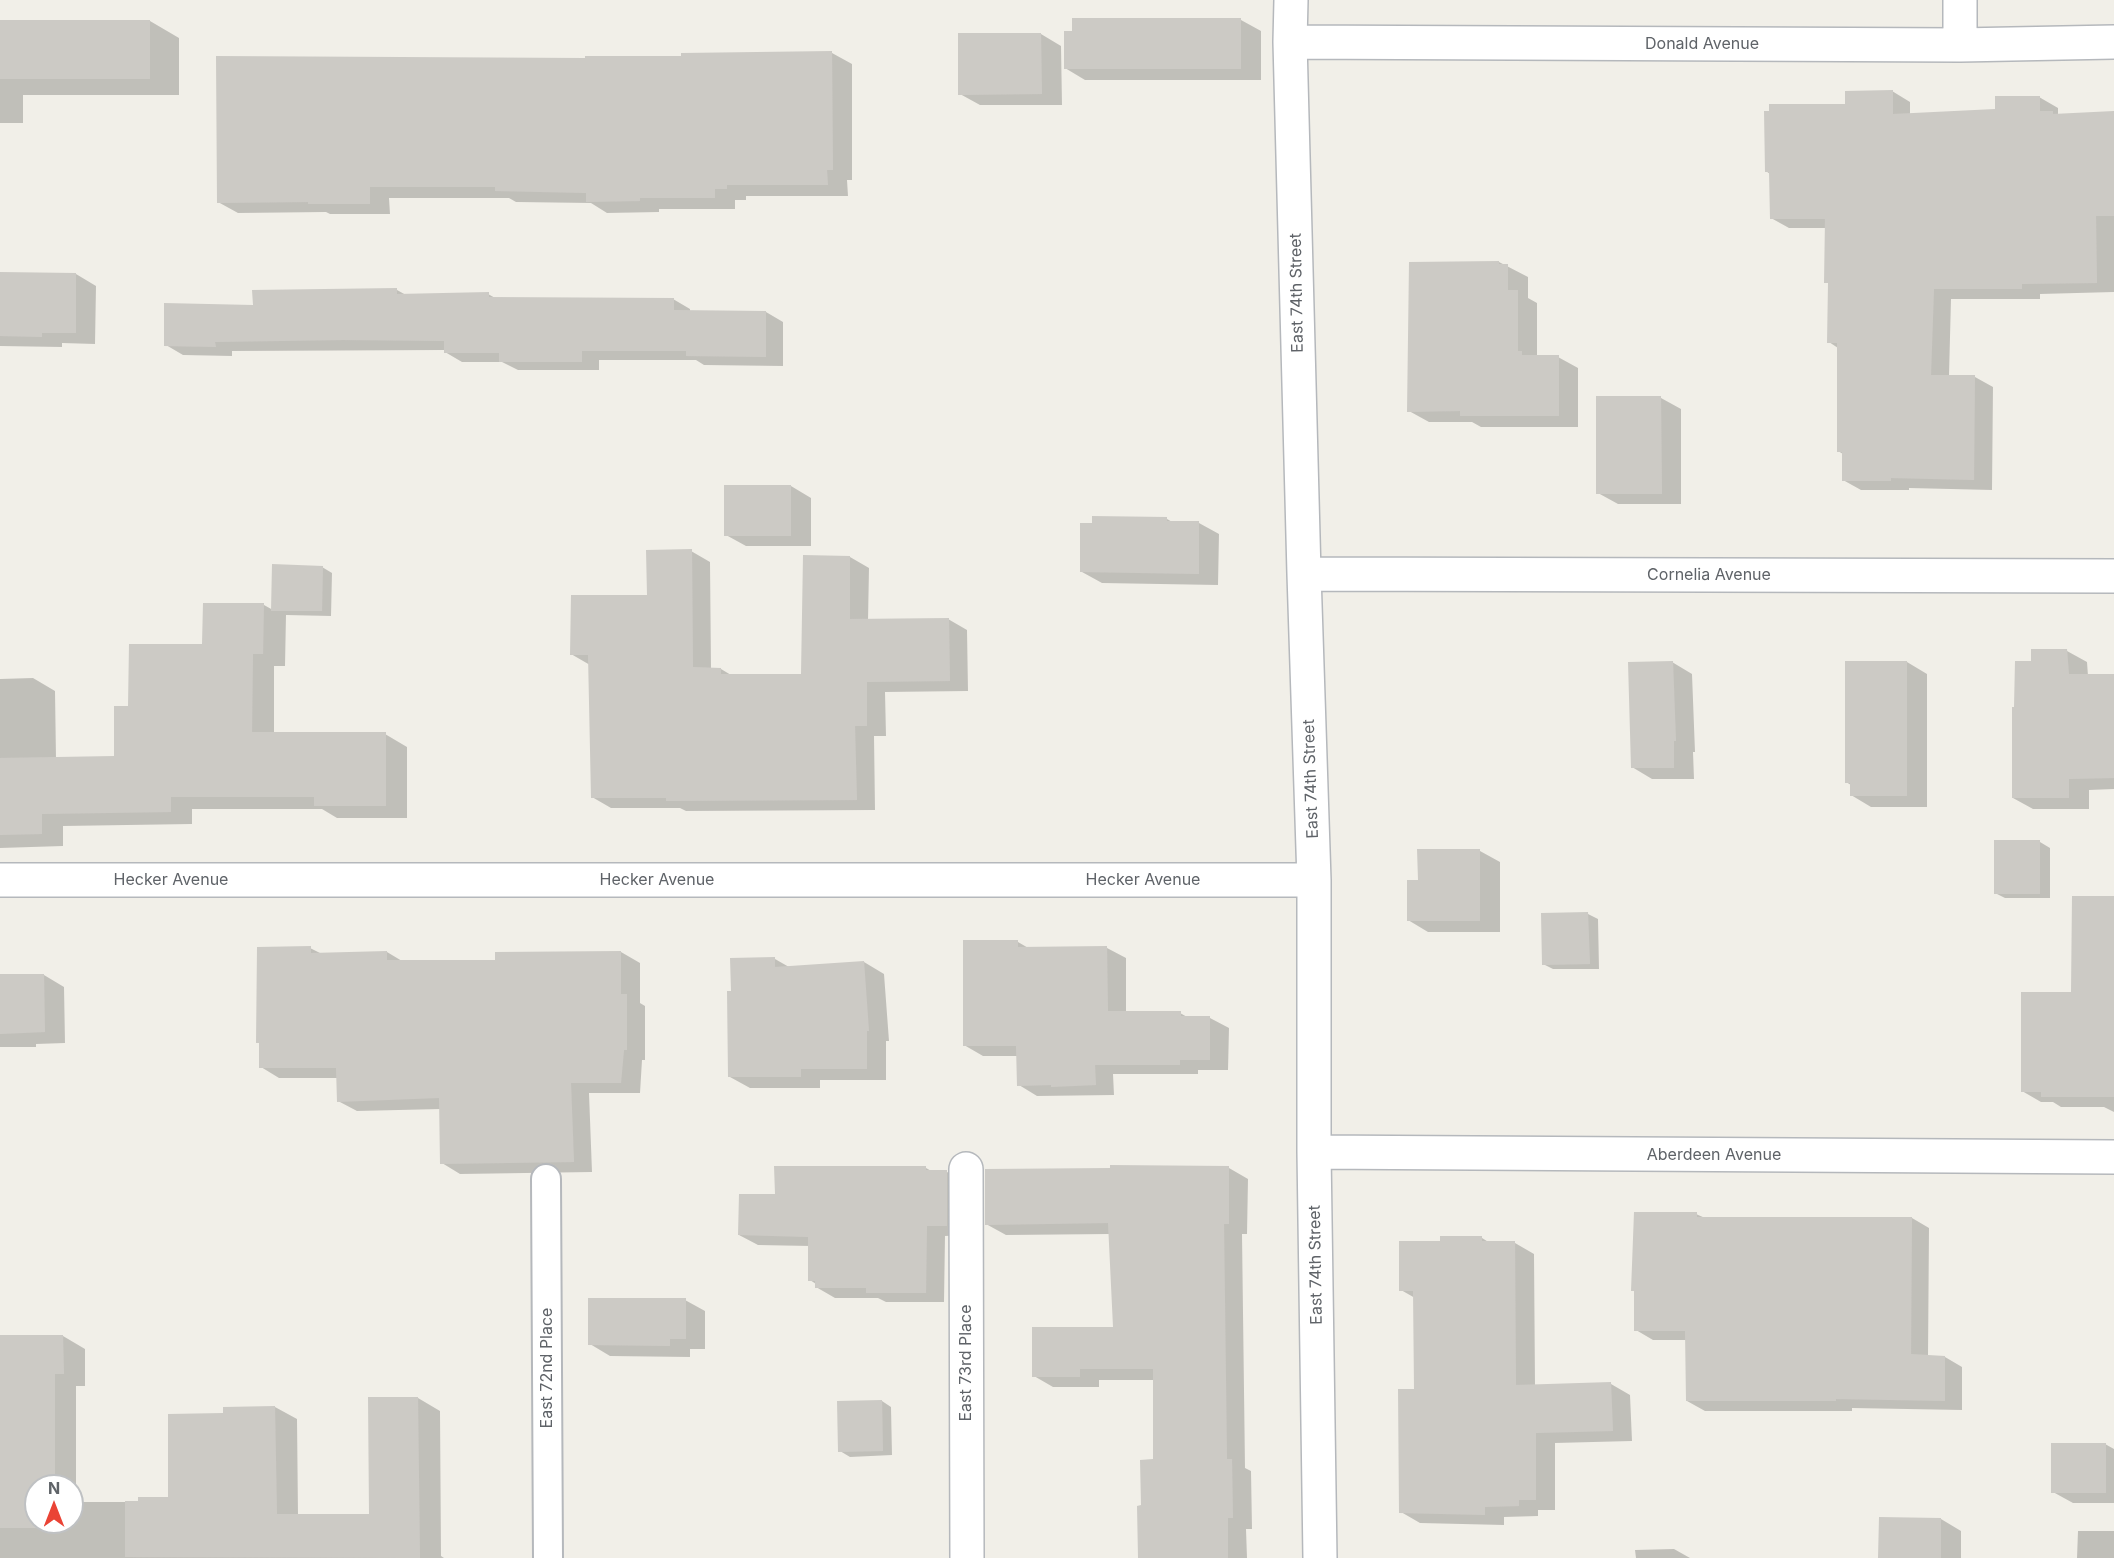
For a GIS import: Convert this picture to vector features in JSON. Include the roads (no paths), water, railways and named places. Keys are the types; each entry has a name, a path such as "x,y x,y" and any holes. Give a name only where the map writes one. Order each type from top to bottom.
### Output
{"street":[{"name":"East 74th Street","path":"1291,0 1290,42 1314,880 1314,1152 1320,1558"},
{"path":"1960,0 1960,45"},
{"name":"Donald Avenue","path":"1290,42 1960,45 2114,42"},
{"name":"Cornelia Avenue","path":"1304,574 2114,576"},
{"name":"Hecker Avenue","path":"0,880 1314,880"},
{"name":"Aberdeen Avenue","path":"1314,1152 2114,1157"},
{"name":"East 73rd Place","path":"966,1168 967,1558"}],"lane":[{"name":"East 72nd Place","path":"546,1179 548,1558"}]}
